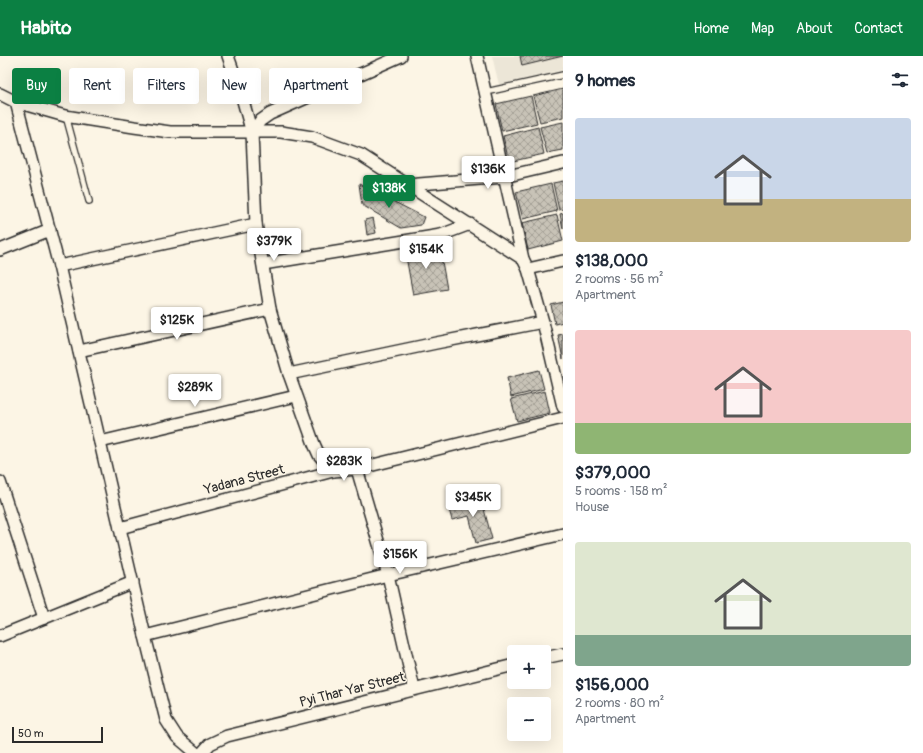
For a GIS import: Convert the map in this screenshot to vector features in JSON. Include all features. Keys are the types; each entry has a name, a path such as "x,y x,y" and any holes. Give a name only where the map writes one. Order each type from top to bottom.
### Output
{"street":[{"path":"228,56 240,90 252,133 256,224 270,309 296,396 320,455 333,471"},
{"path":"252,133 260,121 270,114 401,56"},
{"path":"477,56 525,264 543,322 563,407"},
{"path":"0,94 12,100"},
{"path":"17,104 59,266 166,720 177,737 196,753"},
{"path":"23,104 65,116 170,132 281,132 312,137 361,155 470,224 525,264 563,261"},
{"path":"407,185 504,177 563,163"},
{"path":"59,266 256,224"},
{"path":"262,264 441,235 470,224"},
{"path":"0,250 50,230"},
{"path":"79,351 270,309"},
{"path":"289,374 543,322"},
{"path":"100,442 296,396"},
{"name":"Yadana Street","path":"120,528 333,471 357,469 563,418"},
{"path":"357,469 388,574 414,689"},
{"path":"0,482 44,618"},
{"path":"145,636 388,574 563,534"},
{"path":"0,636 133,582"},
{"path":"551,657 563,654"},
{"name":"Pyi Thar Yar Street","path":"202,753 210,744 227,736 507,667"}],"lane":[{"path":"486,92 563,75"},
{"path":"65,116 89,201"}],"shaded area":[{"path":"492,56 563,56 563,70 499,85"}],"building":[{"path":"520,56 563,56 522,66"},
{"path":"563,89 563,117 540,122 533,96"},
{"path":"531,96 537,123 502,131 496,104"},
{"path":"563,122 563,150 547,153 540,127"},
{"path":"538,127 544,154 509,162 503,136"},
{"path":"563,181 563,209 559,210 553,183"},
{"path":"359,184 424,217 421,225 401,228 362,205"},
{"path":"551,184 557,211 523,219 516,192"},
{"path":"563,213 563,229 560,214"},
{"path":"557,215 563,241 528,250 522,223"},
{"path":"373,218 376,233 367,235 365,220"},
{"path":"439,245 447,289 413,295 405,251"},
{"path":"563,302 563,322 555,324 551,305"},
{"path":"563,334 563,359 558,335"},
{"path":"539,370 544,389 511,397 507,378"},
{"path":"545,391 550,413 517,421 511,399"},
{"path":"481,498 492,539 476,543 469,516 452,520 448,506"}]}
